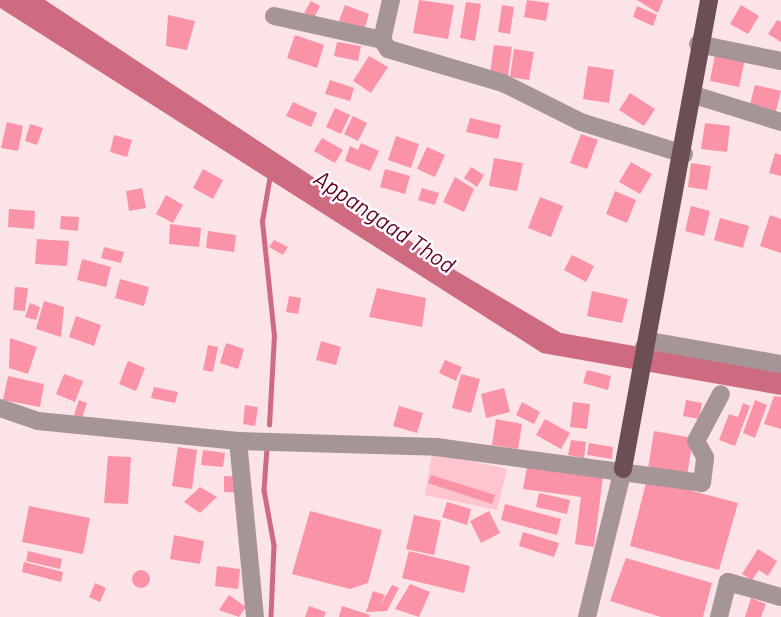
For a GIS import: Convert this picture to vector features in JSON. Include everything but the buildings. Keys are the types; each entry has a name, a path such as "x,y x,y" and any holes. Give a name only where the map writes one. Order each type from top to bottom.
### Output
{"main road":[{"path":"624,469 643,347 684,154 694,95 698,44 709,0"}],"street":[{"path":"382,40 390,0"},
{"path":"274,16 382,40 407,57 503,83 581,122 684,154"},
{"path":"698,44 781,61"},
{"path":"694,95 781,122"},
{"path":"643,347 650,341 781,364"},
{"path":"0,408 38,421 239,441 436,447 624,469 702,484 705,457 696,441 721,394"},
{"path":"239,441 255,617"},
{"path":"591,616 624,469"},
{"path":"719,617 728,582 781,597"}],"shaded area":[{"path":"0,0 45,0 448,266 561,333 781,372 781,395 542,353 0,8"},
{"path":"432,453 507,469 497,510 425,495"}],"waterway":[{"path":"269,425 274,336 262,221 270,175"},
{"path":"267,448 264,490 274,545 271,617"}],"water label":[{"name":"Appangaad Thod","path":"385,221"}]}
